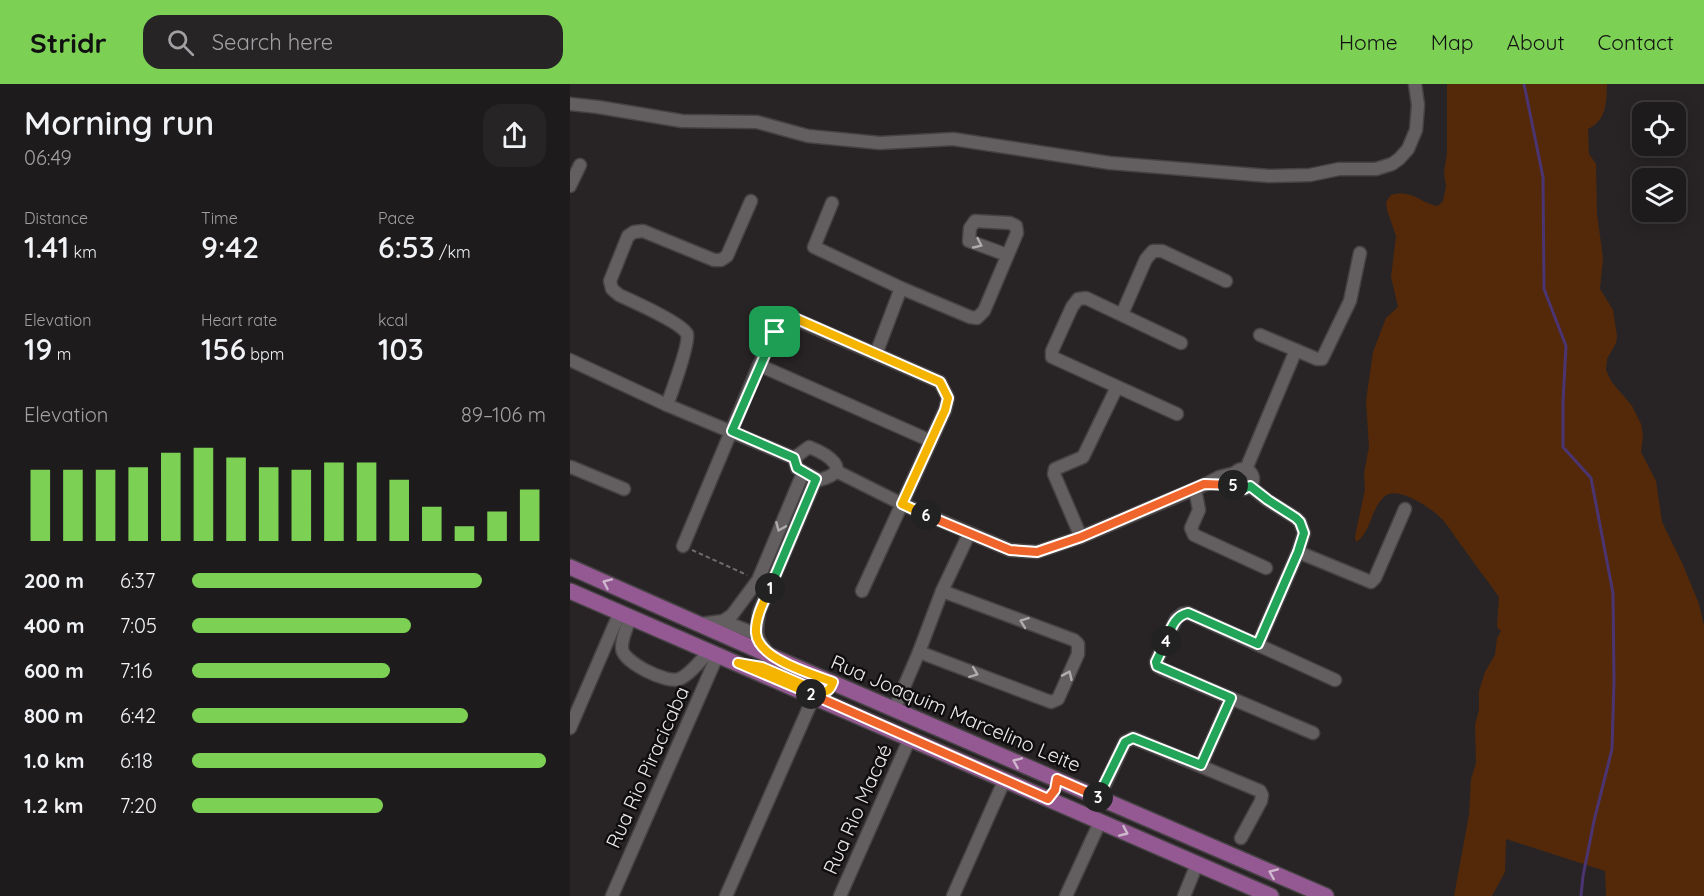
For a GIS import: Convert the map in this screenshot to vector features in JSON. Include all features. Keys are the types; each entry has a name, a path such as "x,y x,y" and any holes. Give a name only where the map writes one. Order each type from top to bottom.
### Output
{"main road":[{"name":"Rua Joaquim Marcelino Leite","path":"570,567 894,710 1326,896"},
{"name":"Rua Joaquim Marcelino Leite","path":"570,591 1271,896"},
{"path":"625,614 621,606 629,604 679,625 700,624"},
{"path":"738,663 762,667 820,692 830,689 833,682"},
{"path":"1048,799 1055,790 1057,779"},
{"path":"1076,810 1071,799 1074,794 1092,795"}],"street":[{"path":"570,104 682,121 757,122 808,136 880,143 953,139 1110,163 1269,176 1310,175 1339,169 1376,169 1400,159 1408,149 1416,130 1418,105 1415,84"},
{"path":"570,186 580,165"},
{"path":"667,405 683,356 687,334 679,325 619,295 612,289 610,281 628,236 634,232 643,231 714,260 722,260 727,256 751,201"},
{"path":"832,203 814,247 901,288 977,318 984,311 1007,255"},
{"path":"1122,314 1146,259 1153,251 1162,251 1226,281"},
{"path":"1260,335 1317,359 1323,359 1350,301 1360,253"},
{"path":"876,354 901,288"},
{"path":"1177,414 1052,357 1052,351 1072,307 1078,299 1086,298 1181,343"},
{"path":"683,546 759,365 775,332 790,316 940,382 948,398 931,441 862,591"},
{"path":"1244,479 1296,350"},
{"path":"570,360 667,405 794,458 797,468 816,479 829,478 836,471"},
{"path":"759,365 931,441"},
{"path":"1081,537 1054,474 1056,469 1083,457 1117,387"},
{"path":"794,458 809,447 829,455 836,466 836,471"},
{"path":"570,467 624,489"},
{"path":"836,471 969,534 1010,550 1037,552 1081,537 1219,477 1244,479 1268,500 1300,522 1304,533 1258,644"},
{"path":"700,624 723,621 732,615 758,580 803,473"},
{"path":"771,656 756,634 759,612 816,479"},
{"path":"1199,487 1200,505 1191,528 1194,535 1266,568"},
{"path":"1298,552 1371,582 1375,578 1405,509"},
{"path":"894,710 942,591 969,534"},
{"path":"919,652 1052,702 1058,699 1078,654 1078,644 1074,640 942,591"},
{"path":"1313,733 1157,666 1156,662 1176,619 1188,613 1335,680"},
{"path":"625,614 622,649 624,656 630,662 666,680 674,681 682,678 714,652"},
{"path":"570,728 625,614"},
{"path":"723,621 756,634"},
{"name":"Rua Rio Piracicaba","path":"612,896 714,652"},
{"path":"726,896 814,696"},
{"path":"1201,765 1231,698"},
{"name":"Rua Rio Macaé","path":"840,896 910,738"},
{"path":"1092,795 1125,742 1133,738 1260,791 1262,795 1241,838"},
{"path":"953,896 1005,779"},
{"path":"1066,896 1100,822"},
{"path":"1184,896 1197,864"}],"path":[{"path":"683,546 758,580"}],"shaded area":[{"path":"1447,84 1607,84 1606,104 1602,116 1588,129 1589,154 1596,164 1597,214 1603,258 1600,289 1613,310 1617,336 1616,343 1607,359 1606,370 1611,381 1632,406 1641,424 1643,436 1641,452 1656,481 1662,522 1699,604 1704,626 1704,896 1606,896 1605,871 1506,839 1505,872 1492,896 1454,896 1469,815 1471,779 1476,763 1475,725 1479,710 1479,691 1485,672 1495,655 1497,638 1501,631 1497,627 1499,597 1442,519 1423,504 1407,496 1391,493 1385,496 1380,501 1365,533 1356,542 1355,537 1365,489 1364,473 1369,447 1366,401 1373,352 1386,318 1398,307 1391,277 1396,236 1386,202 1391,195 1399,194 1410,195 1438,206 1443,201 1446,187 1444,172 1447,153"}],"waterway":[{"path":"1524,84 1543,177 1544,289 1566,346 1563,447 1591,478 1613,593 1612,749 1594,821 1581,896"}],"route":[{"path":"790,316 940,382 948,398 945,410 902,504 1010,550 1037,552 1053,547 1204,484 1236,485 1244,489 1250,486 1300,522 1304,538 1258,644 1188,613 1182,614 1176,619 1156,662 1157,666 1231,698 1201,765 1133,738 1125,742 1098,798 1057,779 1053,795 1048,799 738,663 762,667 820,692 830,689 833,682 771,656 756,634 759,612 816,479 797,468 794,458 732,431 775,332 790,316"}]}
